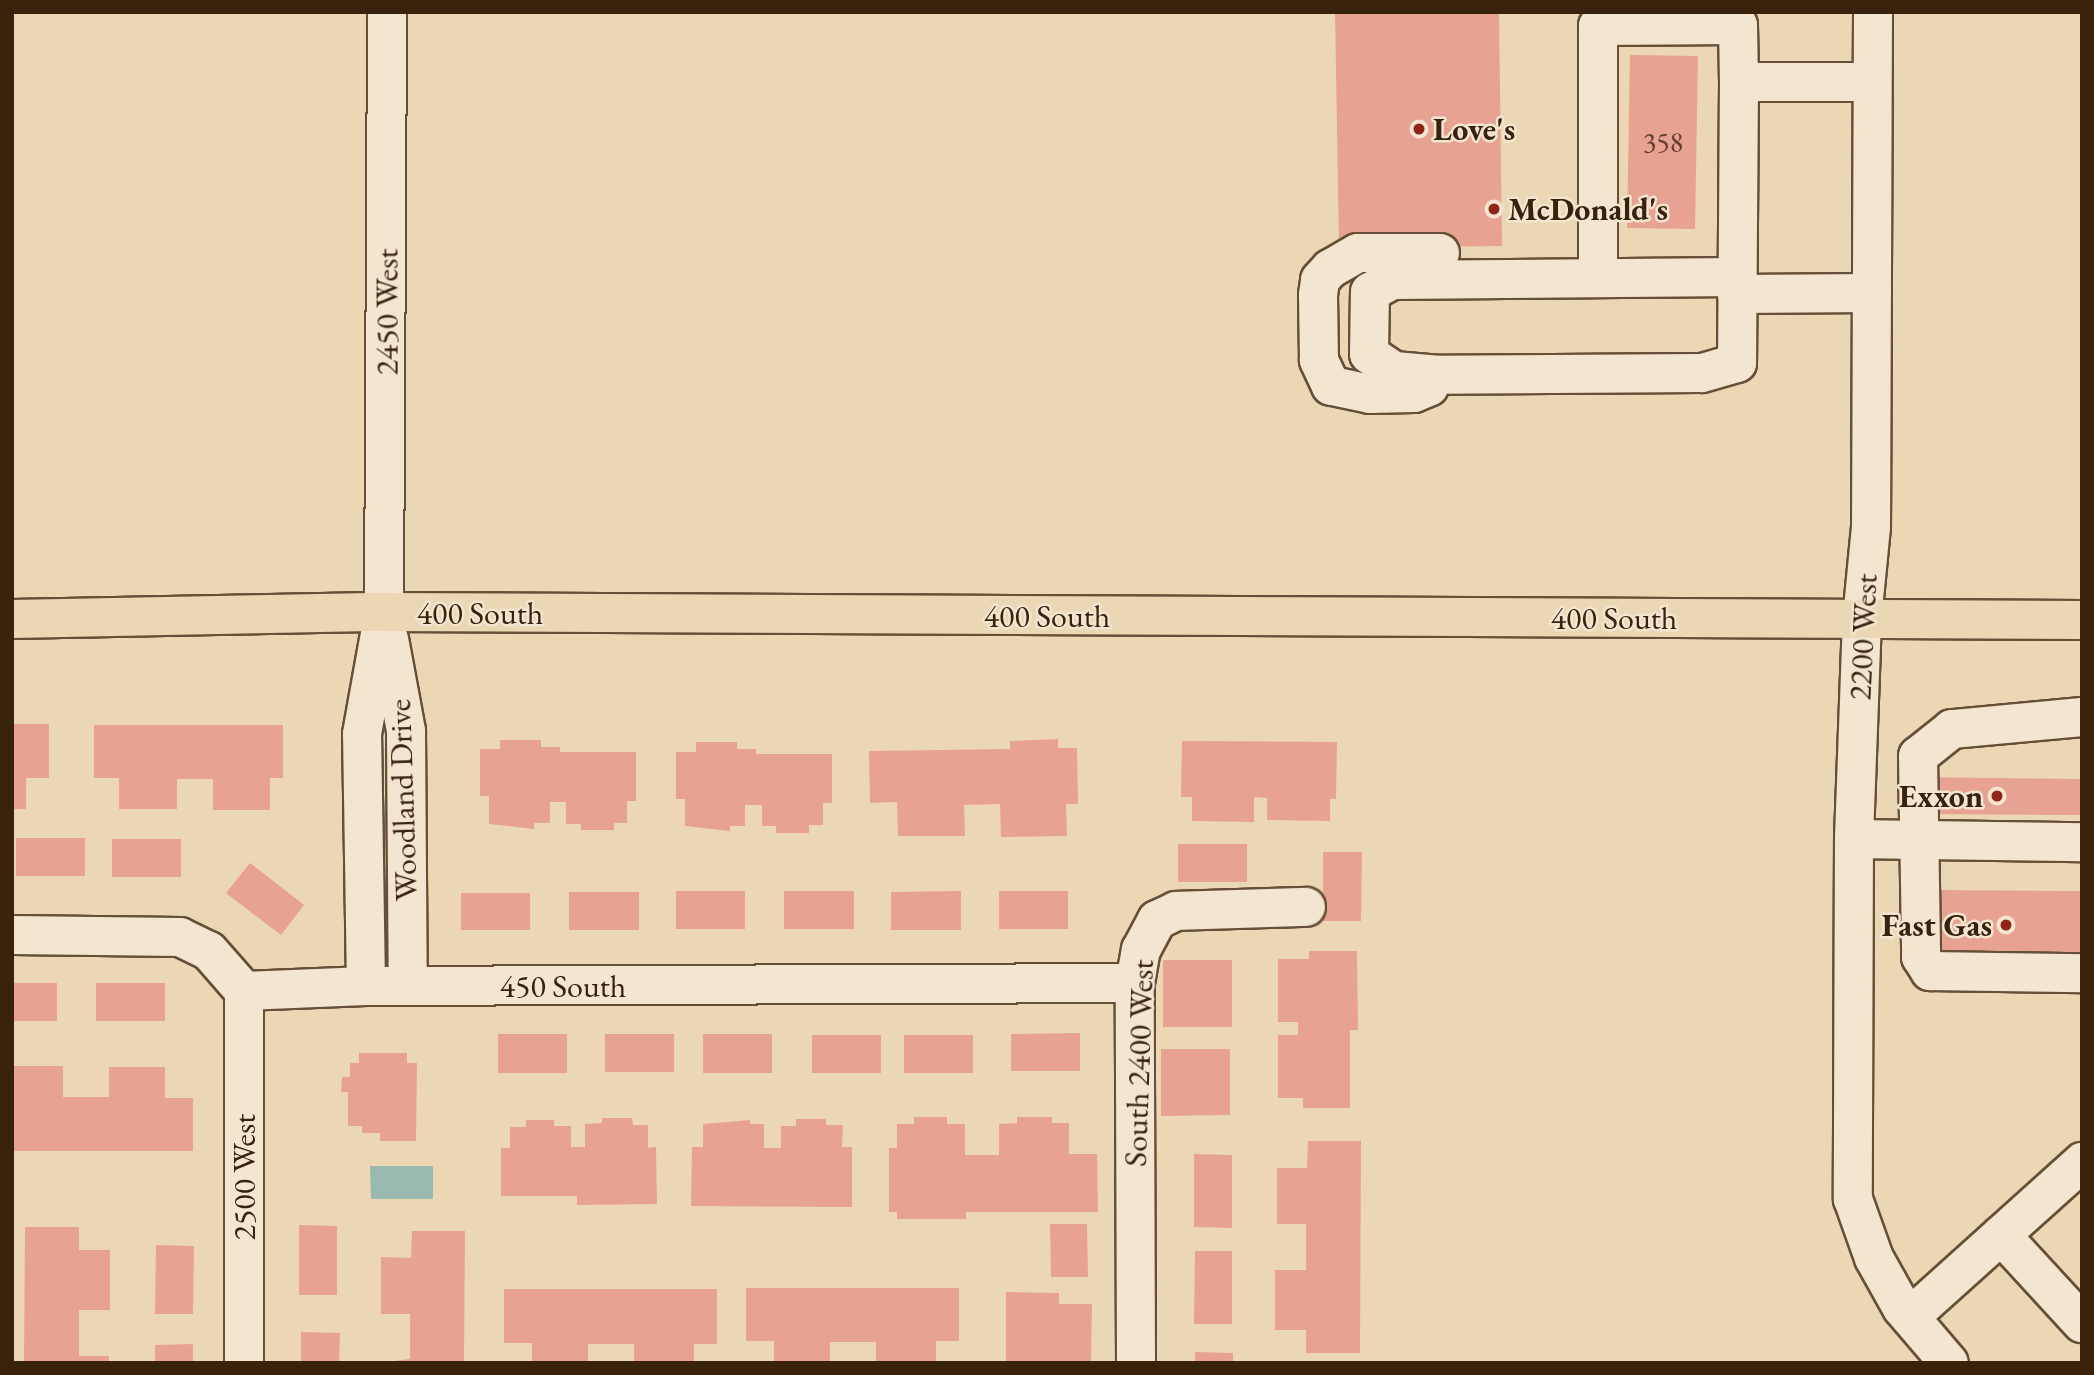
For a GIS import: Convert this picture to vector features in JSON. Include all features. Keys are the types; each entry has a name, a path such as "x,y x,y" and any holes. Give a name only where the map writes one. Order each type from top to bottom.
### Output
{"main road":[{"name":"400 South","path":"12,619 384,612 2082,620"}],"street":[{"name":"2450 West","path":"384,612 387,12"},
{"name":"2200 West","path":"1873,12 1871,527 1862,619 1854,839 1853,1199 1874,1258 1909,1317 1949,1363"},
{"path":"1598,277 1598,26 1738,24 1739,82 1737,286 1737,363 1701,373 1440,375 1394,371 1369,354 1370,292 1393,280 1598,277 1737,286 1872,293"},
{"path":"1739,82 1871,82"},
{"path":"1440,375 1431,386 1414,393 1370,394 1331,386 1320,360 1320,280 1358,253 1493,253 1525,278"},
{"name":"Woodland Drive","path":"366,986 362,734 384,612"},
{"name":"Woodland Drive","path":"384,612 406,731 408,986"},
{"path":"2082,718 1952,729 1919,756 1921,957 1930,971 2082,973"},
{"path":"363,832 407,832"},
{"path":"1854,839 2082,842"},
{"name":"South 2400 West","path":"1136,1363 1135,984 1144,942 1152,926 1169,912 1307,907"},
{"path":"12,934 180,937 209,951 243,991"},
{"name":"450 South","path":"243,991 366,986 1135,984"},
{"name":"2500 West","path":"243,991 244,1363"},
{"path":"1909,1317 2082,1162"},
{"path":"2001,1235 2082,1323"}],"water":[{"path":"370,1166 433,1166 433,1199 371,1199"}],"building":[{"name":"Love's","path":"1335,12 1499,12 1502,246 1339,248"},
{"path":"1630,55 1698,56 1695,229 1627,228"},
{"path":"12,724 49,724 49,778 26,778 26,809 12,809"},
{"path":"94,725 283,725 283,778 270,778 270,810 213,810 213,779 177,779 177,809 119,809 119,778 94,778"},
{"path":"1058,739 1058,748 1077,748 1078,804 1066,804 1067,836 1001,837 1000,804 964,805 965,836 898,836 897,802 870,803 869,751 1010,749 1010,741"},
{"path":"500,740 541,740 541,747 560,747 560,752 636,752 636,801 627,801 627,823 614,823 614,830 581,830 581,824 566,824 566,802 550,802 550,823 534,823 534,829 489,824 489,796 480,796 480,749 500,749"},
{"path":"1182,741 1337,742 1336,799 1330,799 1330,821 1267,820 1267,798 1254,797 1254,822 1192,821 1192,797 1181,797"},
{"path":"696,742 737,742 737,749 756,749 756,754 832,754 832,803 823,803 823,825 809,825 809,833 776,833 776,826 762,826 762,805 745,805 745,826 730,826 730,831 685,826 685,799 676,799 676,752 696,752"},
{"name":"Exxon","path":"1912,777 2082,779 2082,815 1913,814"},
{"path":"16,838 85,838 85,876 16,876"},
{"path":"112,839 181,839 181,877 112,877"},
{"path":"1178,844 1247,844 1247,882 1178,882"},
{"path":"1323,852 1362,852 1361,921 1323,921"},
{"path":"250,863 304,905 281,935 226,893"},
{"name":"Fast Gas","path":"1931,890 2082,891 2082,962 1931,960"},
{"path":"676,891 745,891 745,929 676,929"},
{"path":"784,891 854,891 854,929 784,929"},
{"path":"961,891 961,930 891,930 891,892"},
{"path":"999,891 1068,891 1068,929 999,929"},
{"path":"569,892 639,892 639,930 569,930"},
{"path":"461,893 530,893 530,930 461,930"},
{"path":"1309,951 1357,951 1358,1030 1350,1030 1350,1108 1303,1108 1303,1098 1278,1098 1278,1035 1298,1035 1298,1022 1278,1022 1278,959 1309,959"},
{"path":"1163,960 1232,960 1232,1027 1163,1027"},
{"path":"12,983 57,983 57,1021 12,1021"},
{"path":"96,983 165,983 165,1021 96,1021"},
{"path":"1080,1033 1080,1071 1011,1071 1011,1034"},
{"path":"498,1034 567,1034 567,1073 498,1073"},
{"path":"605,1034 674,1034 674,1072 605,1072"},
{"path":"703,1034 772,1034 772,1073 703,1073"},
{"path":"812,1035 881,1035 881,1073 812,1073"},
{"path":"904,1035 973,1035 973,1073 904,1073"},
{"path":"1161,1049 1230,1049 1230,1115 1161,1116"},
{"path":"359,1053 407,1053 407,1063 417,1063 416,1141 380,1141 380,1133 362,1133 362,1126 348,1126 348,1092 341,1092 342,1077 350,1077 350,1063 359,1063"},
{"path":"12,1066 63,1066 63,1097 109,1097 109,1067 165,1067 165,1098 193,1098 193,1151 12,1151"},
{"path":"914,1117 947,1117 947,1124 965,1124 965,1155 999,1155 999,1124 1017,1123 1017,1117 1052,1117 1052,1123 1069,1123 1069,1154 1097,1154 1098,1212 966,1212 966,1219 897,1219 897,1212 889,1212 889,1148 897,1148 897,1124 914,1124"},
{"path":"602,1118 632,1118 633,1125 648,1125 648,1148 656,1147 657,1204 577,1205 577,1196 501,1196 501,1148 510,1148 510,1127 526,1127 526,1120 554,1120 554,1126 571,1126 571,1147 585,1147 585,1124 602,1123"},
{"path":"796,1119 826,1119 826,1125 843,1125 842,1147 852,1147 852,1207 691,1206 692,1147 703,1147 703,1124 750,1120 750,1124 764,1124 764,1148 781,1148 781,1126 796,1126"},
{"path":"1308,1141 1361,1141 1360,1353 1306,1353 1306,1330 1275,1330 1275,1270 1306,1270 1306,1224 1277,1224 1277,1168 1307,1168"},
{"path":"1194,1154 1232,1155 1232,1228 1194,1227"},
{"path":"1050,1224 1087,1224 1088,1277 1051,1277"},
{"path":"299,1225 337,1226 337,1295 299,1295"},
{"path":"25,1227 79,1227 79,1250 110,1250 110,1310 79,1310 79,1356 109,1356 109,1363 24,1363"},
{"path":"412,1231 465,1231 464,1363 379,1363 410,1359 410,1314 381,1314 381,1257 411,1258"},
{"path":"156,1245 194,1246 193,1314 155,1314"},
{"path":"1195,1251 1232,1251 1232,1324 1194,1324"},
{"path":"746,1288 959,1288 959,1341 936,1341 936,1363 876,1363 876,1342 830,1342 830,1363 774,1363 774,1341 746,1341"},
{"path":"504,1289 717,1289 717,1344 694,1344 694,1363 634,1363 634,1344 588,1344 588,1363 532,1363 532,1343 504,1343"},
{"path":"1006,1292 1059,1293 1059,1304 1092,1304 1091,1362 1006,1363"},
{"path":"301,1332 340,1333 339,1363 301,1363"},
{"path":"193,1344 193,1363 155,1363 155,1345"},
{"path":"1195,1352 1233,1353 1233,1363 1195,1363"}],"place":[{"name":"Love's","path":"1419,129"},
{"name":"McDonald's","path":"1494,209"},
{"name":"Exxon","path":"1997,796"},
{"name":"Fast Gas","path":"2006,925"}]}
